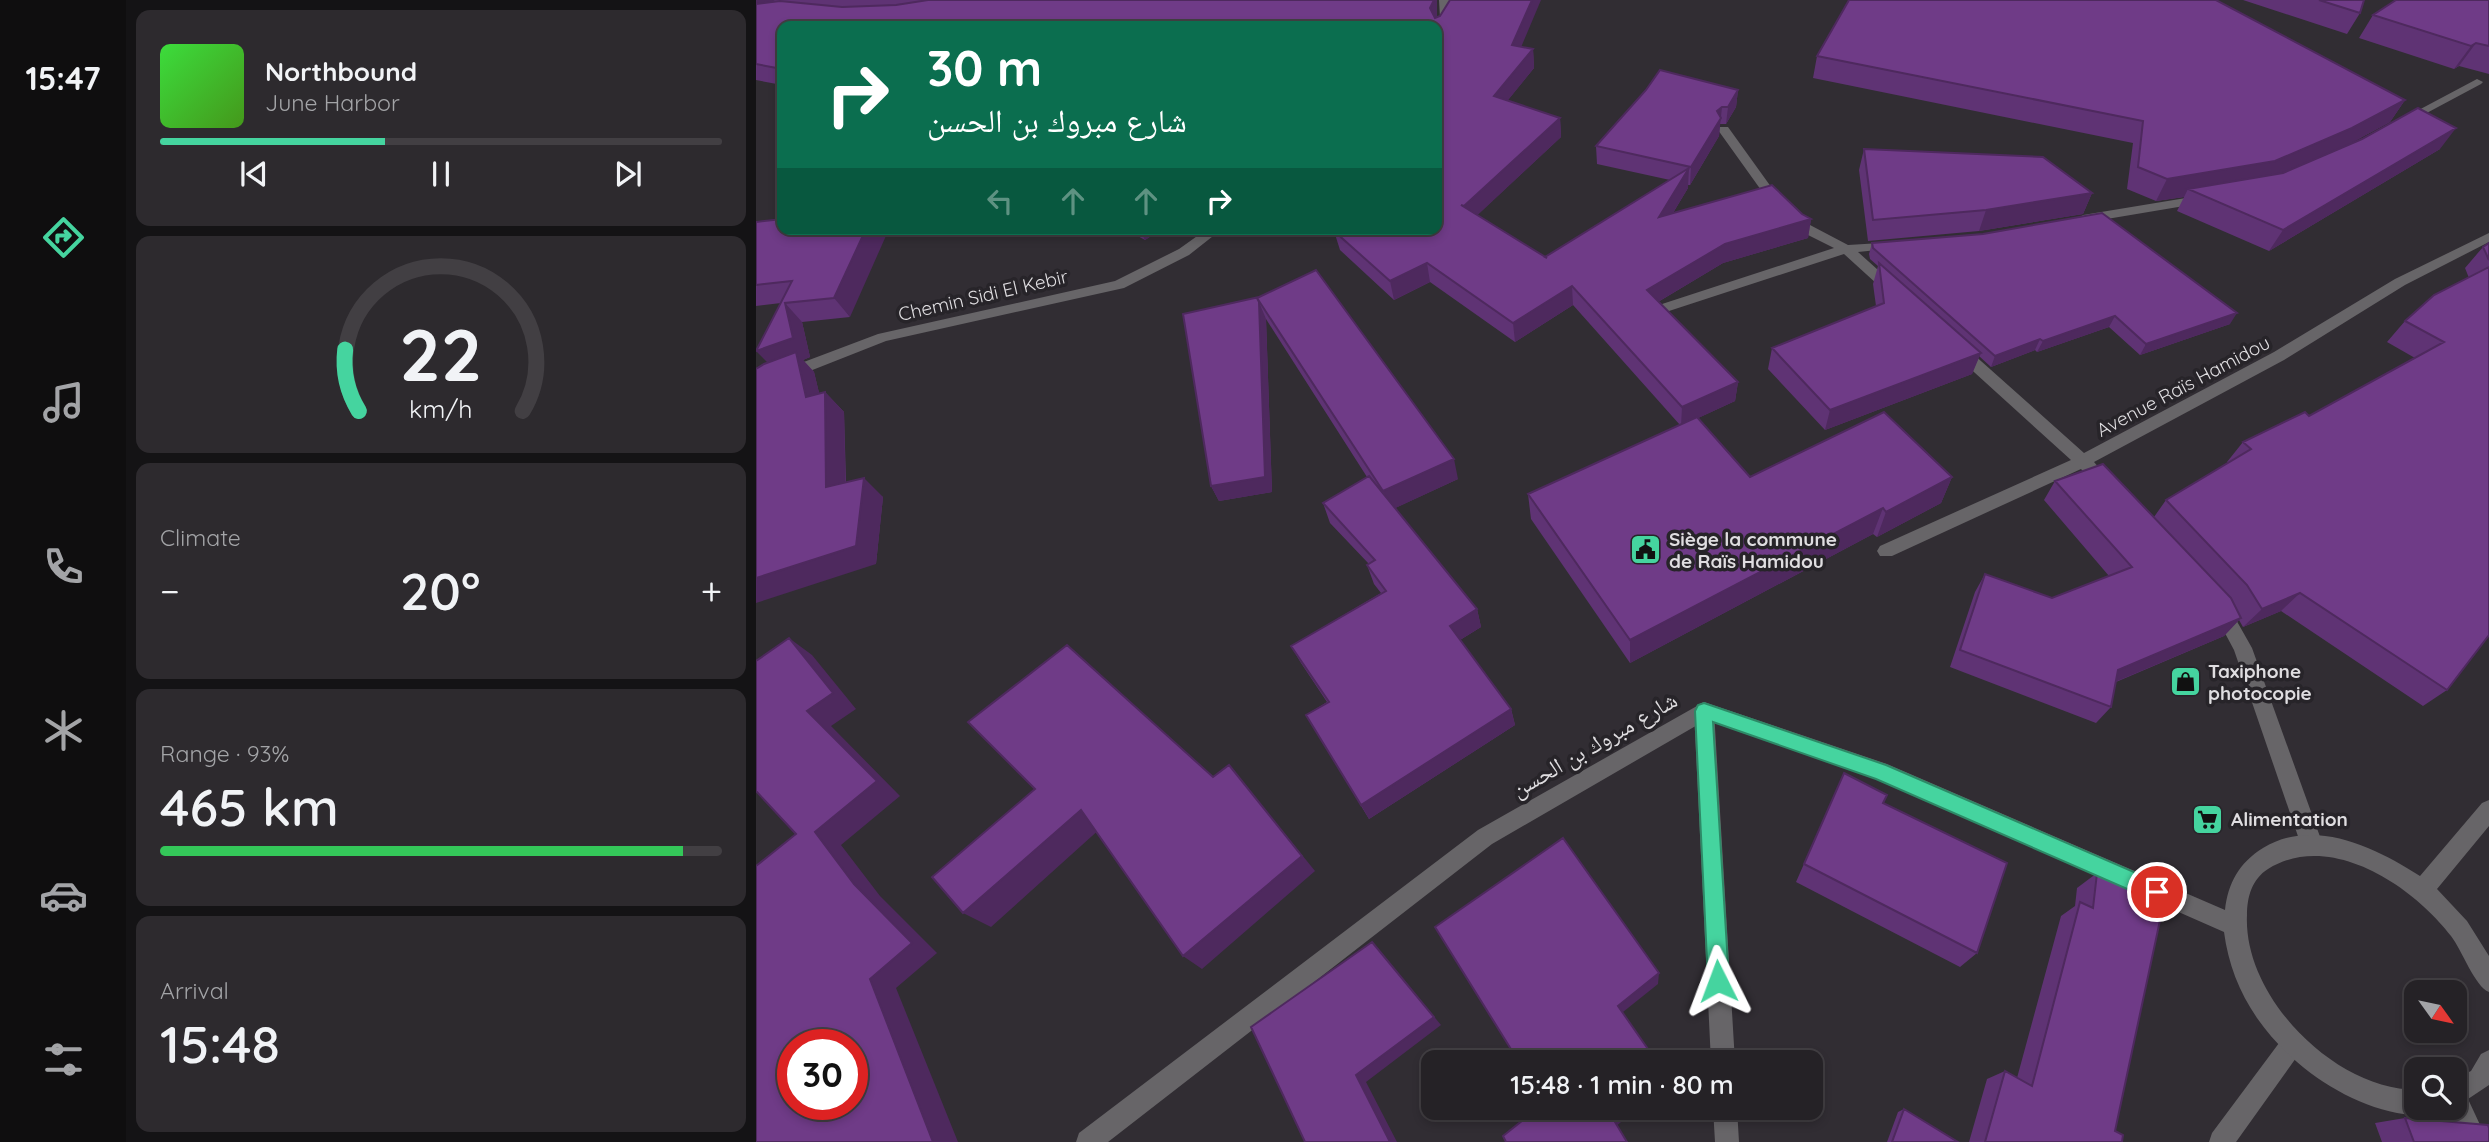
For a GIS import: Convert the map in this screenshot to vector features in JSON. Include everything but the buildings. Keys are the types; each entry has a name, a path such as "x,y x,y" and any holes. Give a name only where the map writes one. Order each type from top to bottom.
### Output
{"street":[{"path":"1442,23 1445,18 1444,0"},
{"path":"2386,131 2477,82"},
{"path":"1724,130 1770,194 1805,228 1846,249 1908,304"},
{"path":"2071,221 2214,198"},
{"name":"Chemin Sidi El Kebir","path":"756,394 777,378 883,337 1119,285 1184,252 1208,235"},
{"name":"Avenue Raïs Hamidou","path":"1885,551 2083,461 2279,356 2400,282 2489,237"},
{"path":"1664,308 1846,249 1913,243"},
{"path":"1949,341 2083,461 2120,501"},
{"path":"2204,590 2222,610 2243,648 2312,845"},
{"path":"1704,711 1722,1050"},
{"name":"شارع مبروك بن الحسن","path":"1088,1142 1485,837 1704,711 1880,771 2233,925"},
{"path":"2422,890 2489,810"},
{"path":"2404,1099 2369,1092 2330,1073 2293,1043 2262,1005 2240,964 2233,925 2238,892 2254,866 2279,850 2312,845 2348,851 2387,866 2422,890 2454,920 2478,956 2489,981"},
{"path":"2221,1142 2293,1043"},
{"path":"2467,1087 2479,1079 2489,1062"},
{"path":"1726,1120 1727,1142"},
{"path":"2466,1120 2476,1142"}],"place":[{"name":"Siège la commune de Raïs Hamidou","path":"1646,550"},
{"name":"Taxiphone photocopie","path":"2185,682"},
{"name":"Alimentation","path":"2208,819"}],"route":[{"path":"1718,981 1704,711 1880,771 2157,892"}]}
